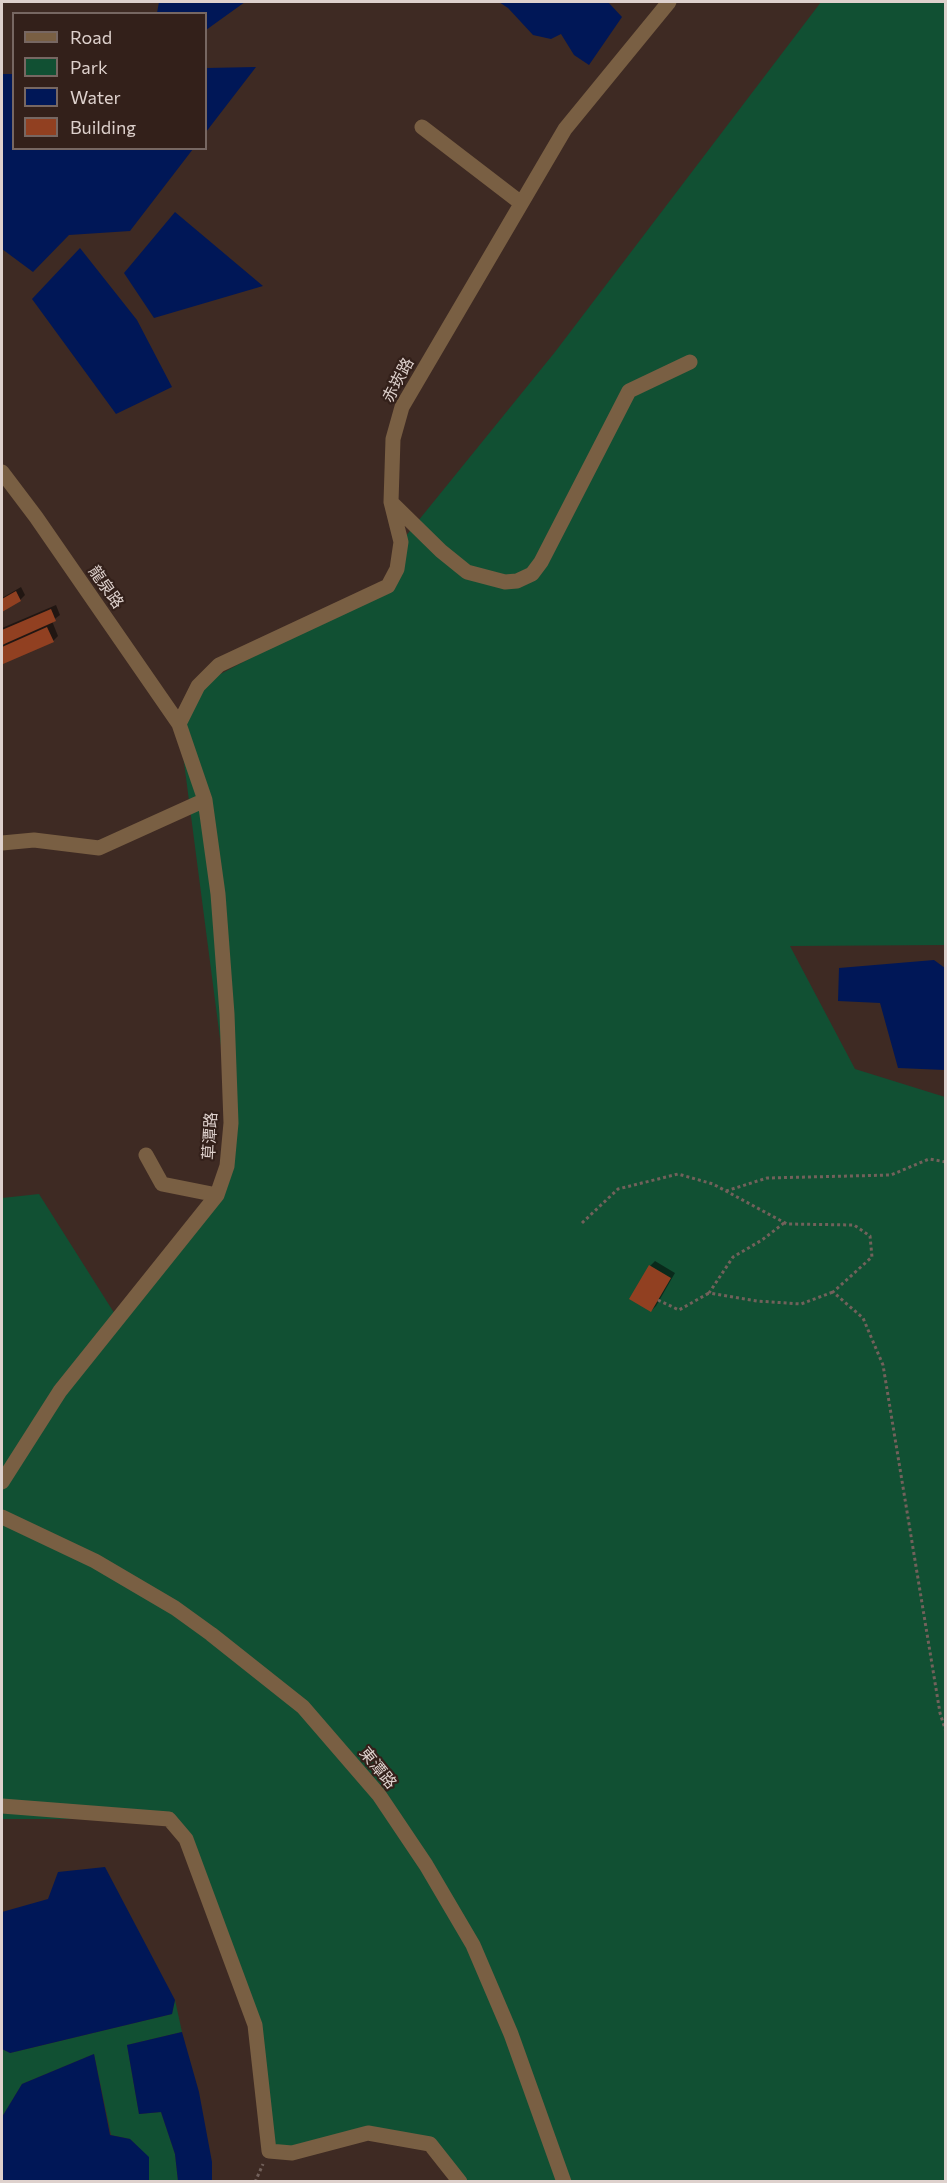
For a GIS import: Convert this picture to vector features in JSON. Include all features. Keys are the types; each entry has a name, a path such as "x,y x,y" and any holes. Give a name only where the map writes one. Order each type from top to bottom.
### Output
{"street":[{"name":"赤崁路","path":"179,724 198,686 219,665 388,586 398,569 401,542 391,502 393,439 402,407 565,129 669,2"},
{"path":"422,127 521,202"},
{"path":"391,502 441,551 467,572 504,582 517,581 532,574 547,551 629,391 690,362"},
{"name":"龍泉路","path":"2,472 36,517 179,724"},
{"name":"草潭路","path":"2,1482 60,1391 217,1195 227,1166 231,1112 227,1014 218,894 205,800 179,724"},
{"path":"2,843 34,840 99,848 205,800"},
{"path":"146,1155 162,1184 217,1195"},
{"name":"東潭路","path":"2,1517 95,1561 175,1608 211,1634 303,1707 379,1795 426,1866 473,1945 511,2034 564,2181"},
{"path":"2,1806 169,1819 186,1839 255,2025 269,2151 292,2154 368,2133 430,2144 460,2181"}],"path":[{"path":"726,1191 766,1178 891,1175 929,1159 945,1162"},
{"path":"582,1223 618,1189 678,1174 713,1184 784,1223 854,1225 870,1236 872,1257 833,1292 801,1304 757,1301 710,1293"},
{"path":"658,1300 679,1310 710,1293 733,1257 762,1240 784,1223"},
{"path":"833,1292 863,1318 883,1365 945,1732"}],"green space":[{"path":"821,2 945,2 945,945 790,946 855,1069 945,1097 945,2181 460,2181 430,2144 368,2133 269,2151 255,2025 207,1888 169,1819 2,1819 2,1198 39,1194 118,1319 217,1195 231,1123 179,724 198,686 367,596 397,569 401,542 555,352"},
{"path":"175,2000 182,2032 127,2045 139,2114 161,2112 175,2154 178,2181 149,2181 148,2157 130,2139 111,2135 94,2054 22,2084 2,2117 2,2049 10,2053 172,2014"}],"water":[{"path":"159,2 245,2 207,29 207,12 157,12"},
{"path":"499,2 608,2 622,17 589,65 574,55 561,34 551,39 533,35 508,8"},
{"path":"256,67 207,131 207,68"},
{"path":"2,74 12,74 12,150 192,150 130,231 69,235 33,272 2,249"},
{"path":"175,212 263,286 154,318 124,273"},
{"path":"80,248 137,320 172,387 116,414 32,299"},
{"path":"934,960 945,968 945,1070 898,1068 880,1003 838,1001 839,968"},
{"path":"105,1867 175,2000 172,2014 10,2053 2,2049 2,1912 48,1899 58,1872"},
{"path":"182,2032 199,2092 212,2162 212,2181 178,2181 175,2154 161,2112 139,2114 127,2045"},
{"path":"94,2054 110,2135 130,2139 149,2157 149,2181 2,2181 2,2117 22,2084"}],"building":[{"path":"16,591 21,601 2,612 2,599"},
{"path":"51,609 56,621 2,645 2,630"},
{"path":"47,627 54,642 3,664 2,647"},
{"path":"649,1265 671,1278 651,1312 629,1299"}]}
